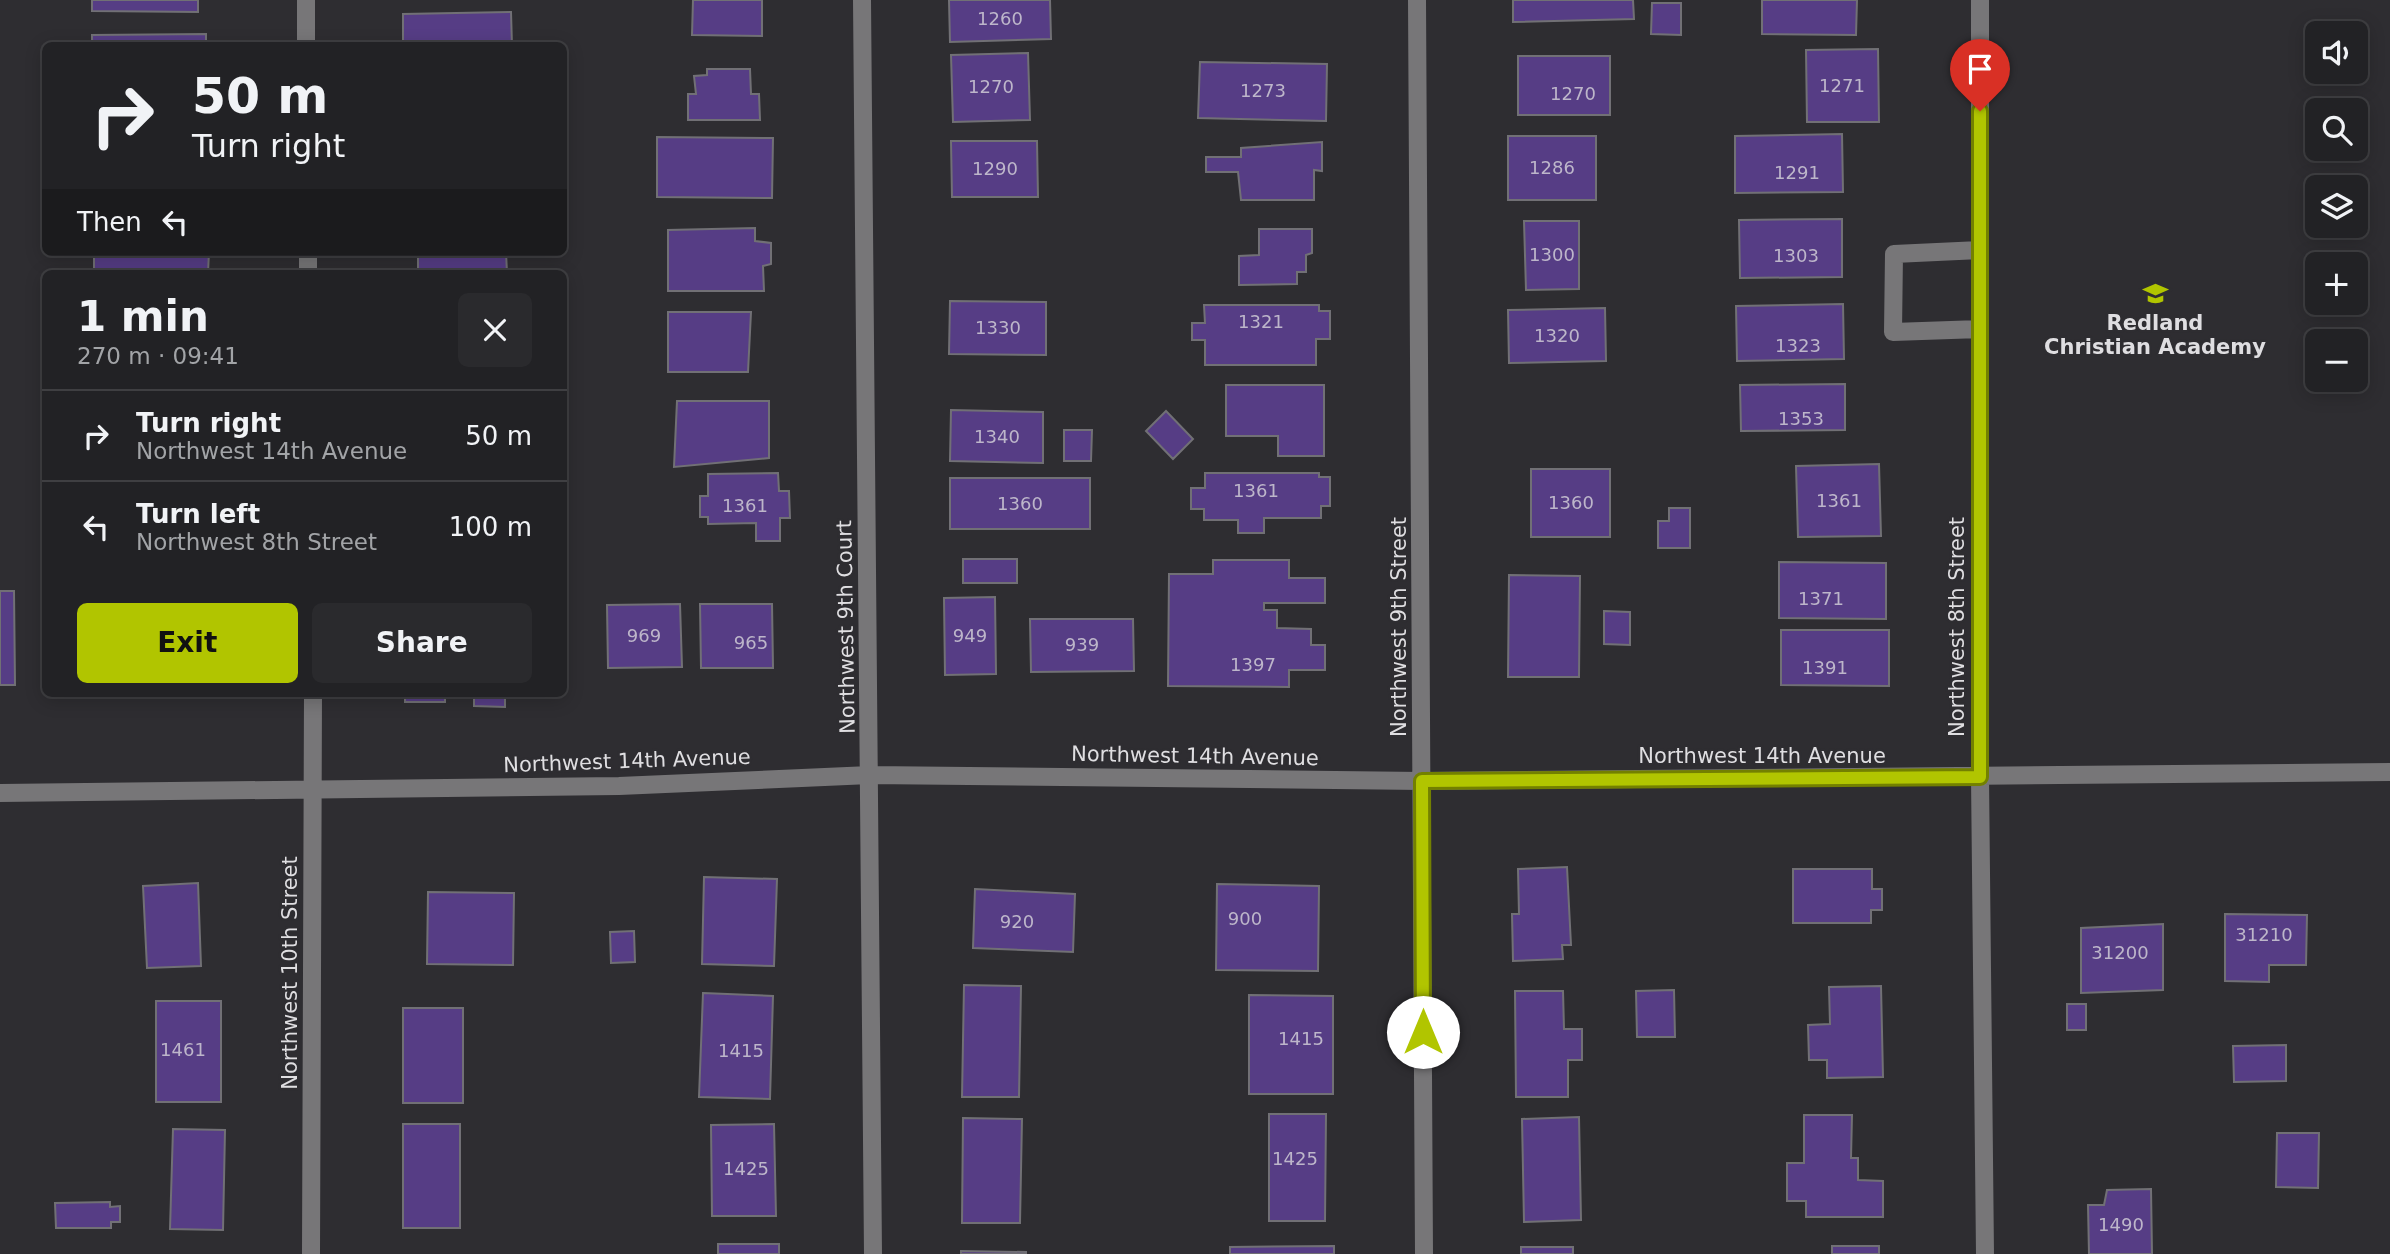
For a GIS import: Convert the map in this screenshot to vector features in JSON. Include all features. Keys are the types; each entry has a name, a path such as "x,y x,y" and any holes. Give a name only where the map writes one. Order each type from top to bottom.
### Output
{"street":[{"path":"306,0 306,42"},
{"name":"Northwest 9th Court","path":"862,0 873,1254"},
{"name":"Northwest 9th Street","path":"1417,0 1424,1254"},
{"name":"Northwest 8th Street","path":"1980,0 1980,777 1985,1254"},
{"path":"1980,250 1894,254 1893,332 1980,329"},
{"name":"Northwest 10th Street","path":"311,1254 313,697"},
{"name":"Northwest 14th Avenue","path":"0,793 619,786 870,775 1422,781 2390,772"}],"building":[{"path":"92,0 198,0 198,12 92,11"},
{"path":"693,0 762,0 762,36 692,35"},
{"path":"949,0 1050,0 1051,39 950,42"},
{"path":"1513,0 1633,0 1634,19 1513,22"},
{"path":"1762,0 1857,0 1856,35 1762,34"},
{"path":"1652,3 1681,3 1681,35 1651,34"},
{"path":"511,12 512,42 403,42 403,14"},
{"path":"206,34 206,42 92,42 92,35"},
{"path":"1878,49 1879,122 1807,122 1806,50"},
{"path":"1028,53 1030,120 953,122 951,55"},
{"path":"1518,56 1610,56 1610,115 1518,115"},
{"path":"1200,62 1327,64 1326,121 1198,118"},
{"path":"707,69 750,69 751,94 759,94 760,120 688,120 688,94 696,94 694,76 707,75"},
{"path":"1842,134 1843,192 1735,193 1735,136"},
{"path":"1508,136 1596,136 1596,200 1508,200"},
{"path":"657,137 773,138 772,198 657,197"},
{"path":"951,141 1037,141 1038,197 952,197"},
{"path":"1322,142 1322,171 1314,170 1314,200 1241,200 1238,172 1206,172 1206,157 1241,157 1241,148"},
{"path":"1842,219 1842,277 1740,278 1739,220"},
{"path":"1524,221 1579,221 1579,289 1526,290"},
{"path":"755,228 755,241 771,243 771,264 763,266 764,291 668,291 668,230"},
{"path":"1259,229 1312,229 1312,253 1306,255 1306,272 1297,272 1297,284 1239,285 1239,256 1259,255"},
{"path":"94,256 209,256 208,270 94,270"},
{"path":"418,256 506,256 507,270 418,270"},
{"path":"950,301 1046,302 1046,355 949,354"},
{"path":"1843,304 1844,359 1737,361 1736,306"},
{"path":"1204,305 1319,305 1319,311 1330,311 1330,339 1316,339 1316,365 1205,365 1205,340 1192,340 1192,323 1205,323"},
{"path":"1605,308 1606,361 1509,363 1508,310"},
{"path":"668,312 751,312 748,372 668,372"},
{"path":"1845,384 1845,430 1741,431 1740,385"},
{"path":"1226,385 1324,385 1324,456 1278,456 1278,436 1226,436"},
{"path":"677,401 769,401 769,458 674,467"},
{"path":"951,410 1043,412 1043,463 950,461"},
{"path":"1166,411 1193,439 1173,459 1146,431"},
{"path":"1064,430 1092,430 1091,461 1064,461"},
{"path":"1879,464 1881,536 1798,537 1796,466"},
{"path":"1531,469 1610,469 1610,537 1531,537"},
{"path":"778,473 779,491 789,491 790,518 780,518 780,541 756,541 756,523 708,524 708,517 700,517 700,496 708,496 708,474"},
{"path":"1205,473 1319,473 1319,477 1330,477 1330,506 1321,506 1321,518 1264,518 1264,533 1238,533 1238,520 1204,520 1204,509 1191,509 1191,488 1205,488"},
{"path":"950,478 1090,478 1090,529 950,529"},
{"path":"1669,508 1690,508 1690,548 1658,548 1658,521 1669,521"},
{"path":"963,559 1017,559 1017,583 963,583"},
{"path":"1213,560 1289,560 1289,578 1325,578 1325,603 1264,603 1264,610 1277,610 1277,628 1311,629 1311,645 1325,645 1325,670 1289,670 1289,687 1168,686 1169,574 1213,574"},
{"path":"1779,562 1886,563 1886,619 1779,618"},
{"path":"1509,575 1580,576 1579,677 1508,677"},
{"path":"0,591 14,591 15,685 0,685"},
{"path":"995,597 996,674 945,675 944,598"},
{"path":"680,604 682,667 608,668 607,605"},
{"path":"700,604 772,604 773,668 701,668"},
{"path":"1604,611 1630,612 1630,645 1604,644"},
{"path":"1030,619 1133,619 1134,671 1031,672"},
{"path":"1781,630 1889,630 1889,686 1781,685"},
{"path":"405,697 445,697 445,702 405,702"},
{"path":"474,697 505,697 505,707 474,706"},
{"path":"1567,867 1571,945 1562,945 1563,959 1513,961 1512,914 1519,914 1518,869"},
{"path":"1793,869 1872,869 1872,889 1882,889 1882,910 1871,910 1871,923 1793,923"},
{"path":"704,877 777,879 774,966 702,964"},
{"path":"198,883 201,966 147,968 143,886"},
{"path":"1217,884 1319,886 1318,971 1216,970"},
{"path":"975,889 1075,894 1073,952 973,948"},
{"path":"428,892 514,893 513,965 427,964"},
{"path":"2225,914 2307,915 2306,965 2269,965 2269,982 2225,981"},
{"path":"2163,924 2163,990 2081,993 2081,928"},
{"path":"634,931 635,962 611,963 610,932"},
{"path":"964,985 1021,986 1019,1097 962,1097"},
{"path":"1881,986 1883,1077 1827,1078 1827,1060 1809,1060 1808,1025 1830,1024 1829,987"},
{"path":"1674,990 1675,1037 1637,1037 1636,991"},
{"path":"1515,991 1563,991 1564,1029 1582,1029 1582,1060 1568,1060 1568,1097 1516,1097"},
{"path":"703,993 773,996 770,1099 699,1097"},
{"path":"1249,995 1333,996 1333,1094 1249,1094"},
{"path":"156,1001 221,1001 221,1102 156,1102"},
{"path":"2067,1004 2086,1004 2086,1030 2067,1030"},
{"path":"403,1008 463,1008 463,1103 403,1103"},
{"path":"2286,1045 2286,1081 2234,1082 2233,1046"},
{"path":"1269,1114 1326,1114 1325,1221 1269,1221"},
{"path":"1804,1115 1852,1115 1851,1158 1858,1158 1858,1180 1883,1181 1883,1217 1806,1217 1806,1201 1787,1201 1787,1163 1804,1163"},
{"path":"1579,1117 1581,1220 1524,1222 1522,1119"},
{"path":"963,1118 1022,1119 1020,1223 962,1223"},
{"path":"403,1124 460,1124 460,1228 403,1228"},
{"path":"774,1124 776,1216 712,1216 711,1125"},
{"path":"173,1129 225,1130 223,1230 170,1229"},
{"path":"2277,1133 2319,1133 2318,1188 2276,1187"},
{"path":"2151,1189 2152,1254 2089,1254 2088,1205 2104,1205 2107,1190"},
{"path":"110,1202 110,1207 120,1206 120,1222 111,1222 111,1228 56,1228 55,1203"},
{"path":"718,1244 779,1244 779,1254 718,1254"},
{"path":"1334,1246 1334,1254 1230,1254 1230,1247"},
{"path":"1832,1246 1879,1246 1879,1254 1832,1254"},
{"path":"1521,1247 1573,1247 1573,1254 1521,1254"},
{"path":"961,1251 1026,1252 1026,1254 961,1254"}],"place":[{"name":"Redland Christian Academy","path":"2155,294"}],"route":[{"path":"1423,1032 1422,781 1980,777 1980,111"}]}
